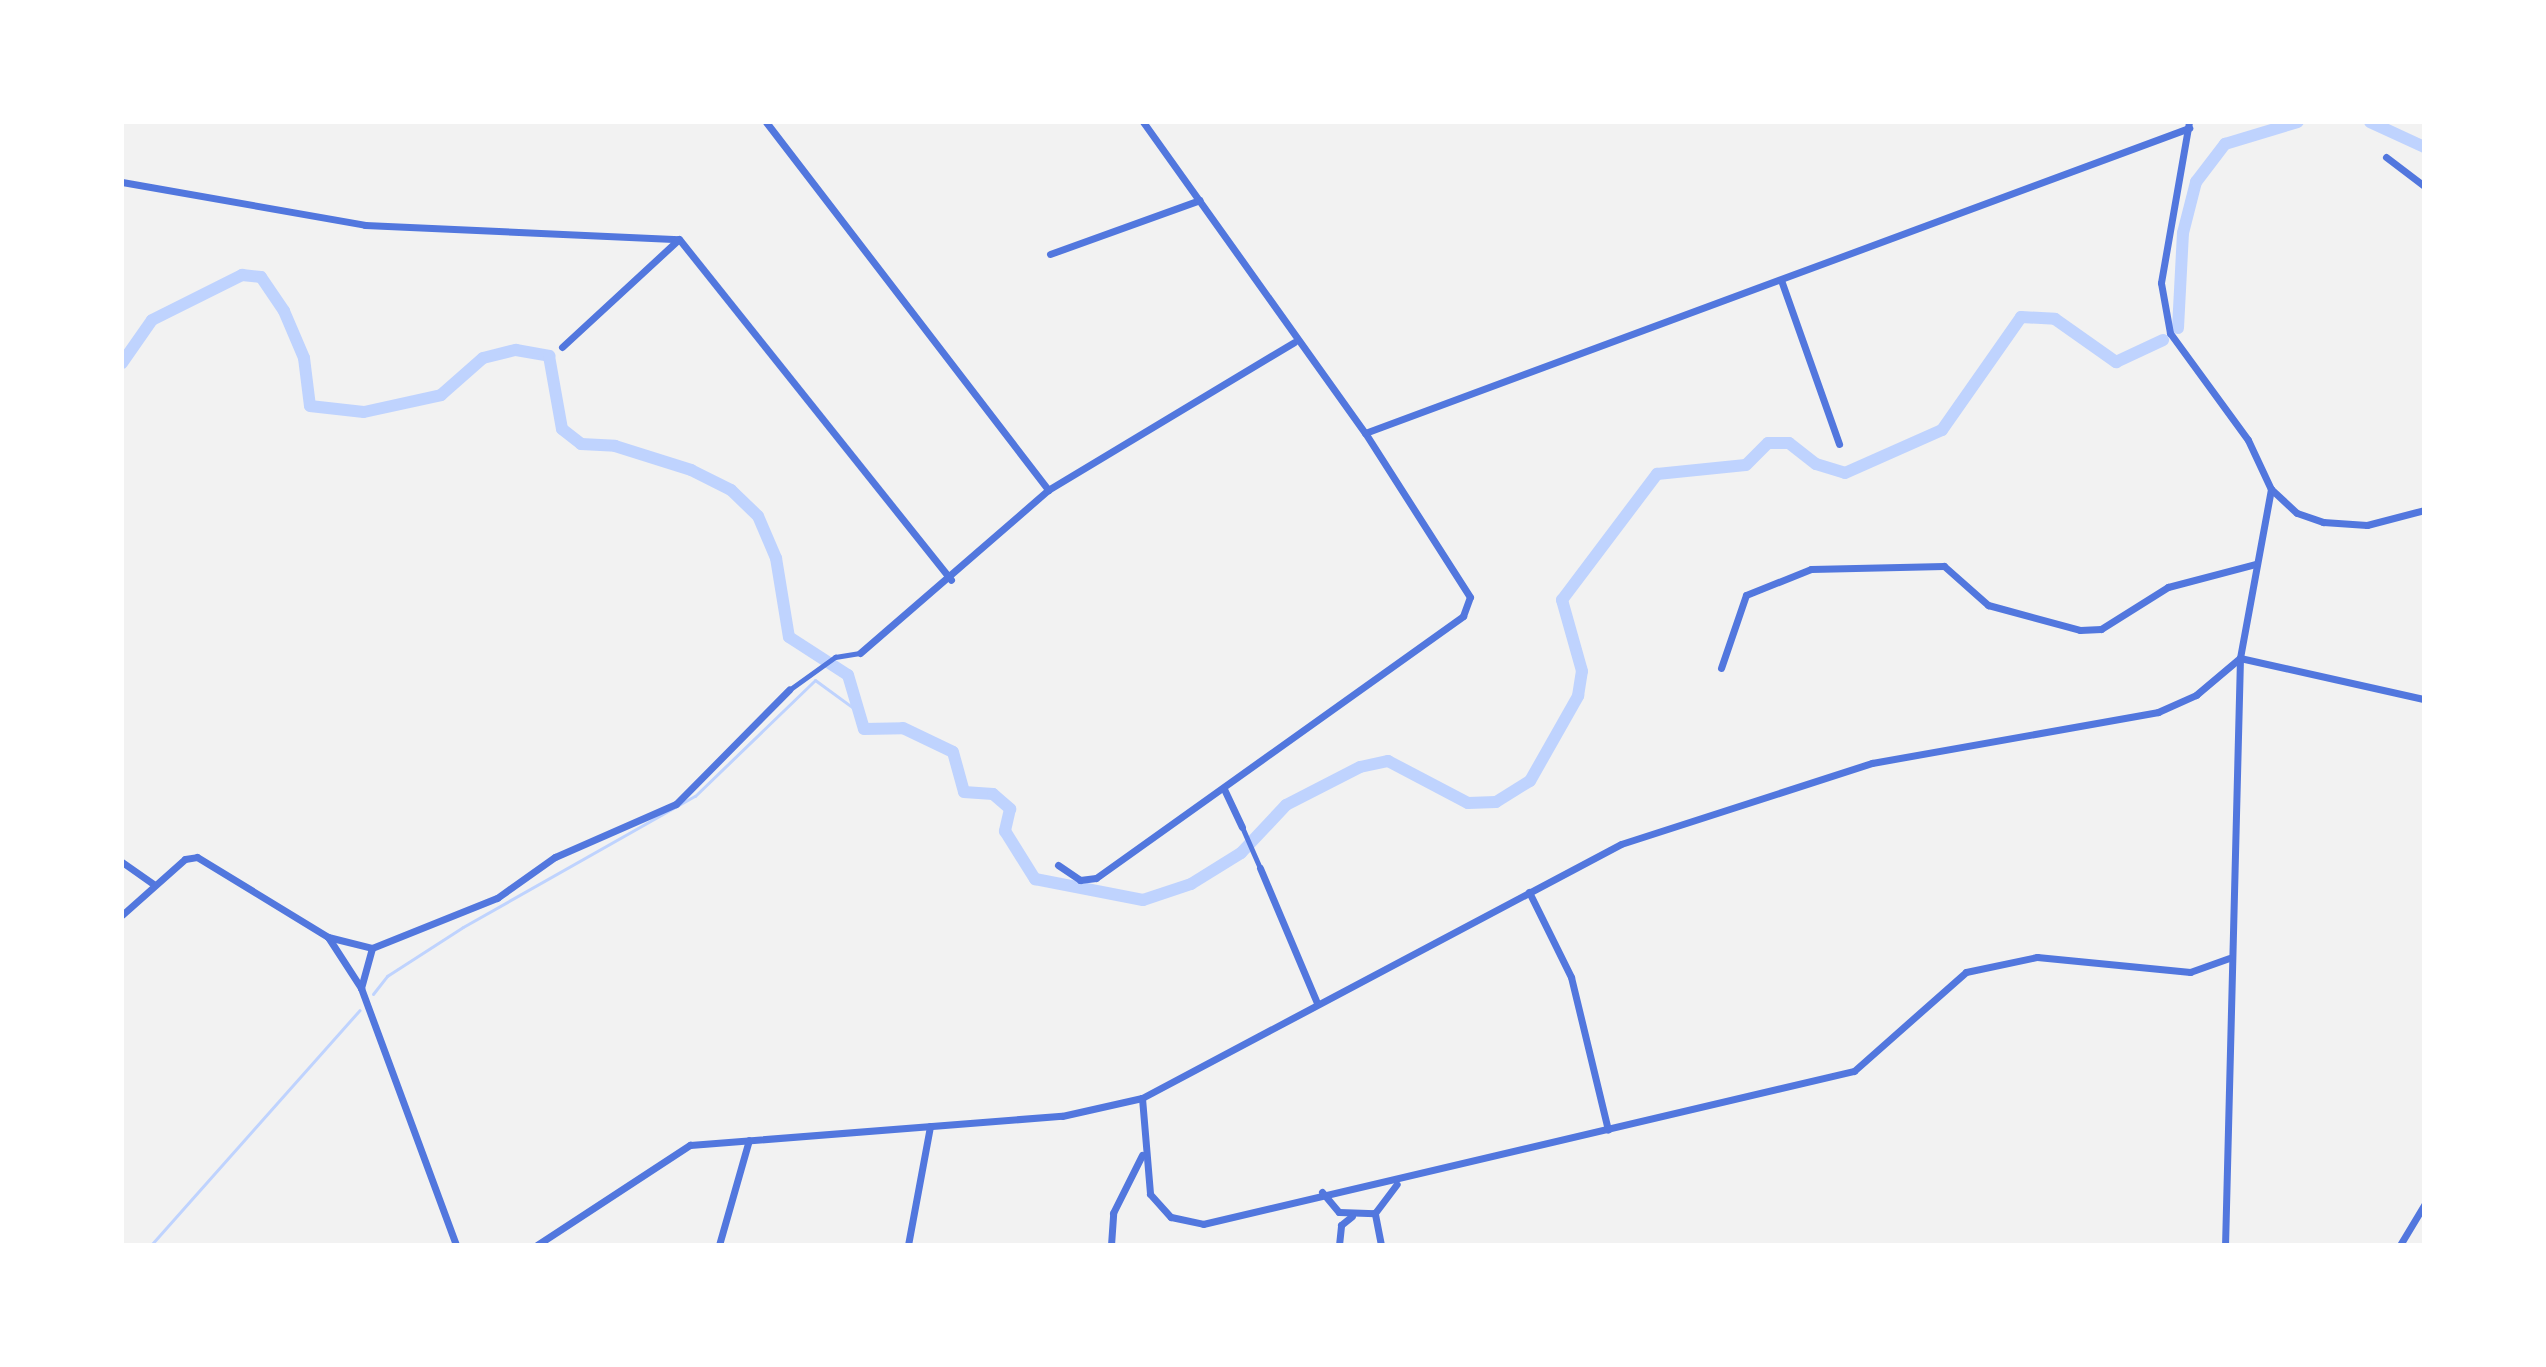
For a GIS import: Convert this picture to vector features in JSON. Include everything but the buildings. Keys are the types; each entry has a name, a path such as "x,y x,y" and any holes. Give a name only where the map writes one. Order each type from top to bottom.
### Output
{"street":[{"path":"766,122 1048,490"},
{"path":"1058,865 1080,880 1096,878 1463,616 1470,597 1365,433 1294,342 1200,200 1143,122"},
{"path":"1365,433 2189,125"},
{"path":"2189,125 2161,283 2170,333 2248,440 2271,489 2297,513 2323,522 2367,525 2424,510"},
{"path":"2386,157 2424,186"},
{"path":"122,182 365,225 679,239 951,580"},
{"path":"1050,254 1200,200"},
{"path":"562,347 679,239"},
{"path":"1781,280 1839,444"},
{"path":"122,915 153,884 185,859 215,862 270,908 328,937 372,948 497,898 555,857 676,804 789,690 835,657 860,653 951,580 1048,490 1294,342"},
{"path":"2225,1245 2229,958 2240,658 2271,489"},
{"path":"1721,668 1746,595 1811,569 1944,566 1988,605 2080,630 2101,629 2168,587 2255,564"},
{"path":"2240,658 2424,699"},
{"path":"537,1245 690,1145 1062,1116 1142,1098 1621,844 1872,763 2158,712 2196,695 2240,658"},
{"path":"1224,789 1317,1003"},
{"path":"122,862 153,884"},
{"path":"1529,892 1571,977 1608,1130"},
{"path":"328,937 361,988 456,1245"},
{"path":"361,988 372,948"},
{"path":"1142,1098 1142,1155 1150,1194 1171,1217 1203,1224 1322,1192 1397,1184 1854,1071 1966,972 2037,957 2190,972 2229,958"},
{"path":"908,1245 930,1126"},
{"path":"719,1245 749,1140"},
{"path":"1111,1245 1113,1213 1142,1155"},
{"path":"1339,1245 1341,1225 1352,1216 1375,1213 1397,1184"},
{"path":"1322,1192 1352,1216"},
{"path":"2400,1245 2424,1205"},
{"path":"1375,1213 1381,1245"}],"waterway":[{"path":"2178,328 2183,233 2196,182 2225,144 2298,122"},
{"path":"2370,122 2424,147"},
{"path":"122,363 152,320 242,275 261,277 284,311 304,358 310,406 364,412 441,395 483,358 516,350 549,356 562,429 581,444 615,446 691,470 731,490 758,516 776,558 789,637 848,675 864,729 903,728 953,752 964,792 993,794 1010,809 1005,831 1035,879 1143,900 1191,884 1241,853 1286,805 1360,767 1388,761 1468,803 1496,802 1530,781 1578,696 1582,671 1562,600 1657,474 1746,465 1768,443 1789,443 1816,464 1845,473 1942,430 2021,317 2055,319 2116,362 2163,340"},
{"path":"373,994 387,976 463,927 695,796 815,680 852,707"},
{"path":"151,1245 360,1010"}]}
